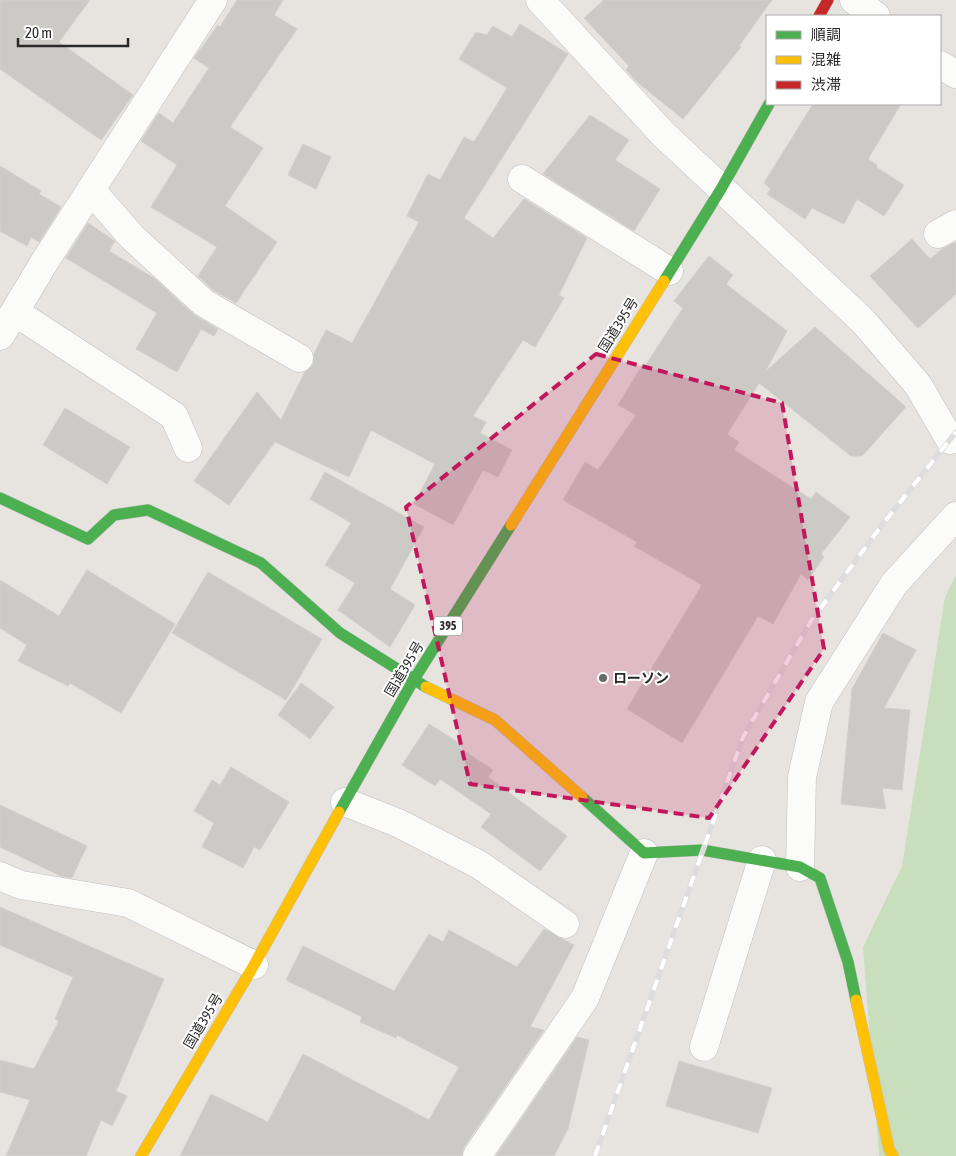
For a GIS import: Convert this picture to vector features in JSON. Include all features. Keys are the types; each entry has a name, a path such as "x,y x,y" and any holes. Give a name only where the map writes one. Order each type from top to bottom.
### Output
{"main road":[{"path":"819,15 828,0"},
{"name":"国道395号","path":"141,1156 254,966 414,681 721,189 768,105"},
{"path":"0,498 88,539 114,515 148,510 260,563 340,633 414,681 495,720 644,853 702,850 800,867 820,878 848,962 889,1149 894,1156"}],"street":[{"path":"0,336 213,0"},
{"path":"540,0 663,134 863,321 918,385 950,440"},
{"path":"854,0 875,15"},
{"path":"941,66 949,72 956,74"},
{"path":"522,179 669,271"},
{"path":"91,190 132,237 204,303 299,358"},
{"path":"15,312 174,416 188,448"},
{"path":"800,867 802,777 818,702 894,584 956,516"},
{"path":"345,802 398,823 478,864 565,924"},
{"path":"477,1156 585,998 644,853"},
{"path":"704,1047 762,860"},
{"path":"0,876 21,885 128,903 254,966"}],"highlighted area":[{"path":"596,354 782,403 824,649 709,818 470,784 406,507"}],"green space":[{"path":"956,575 956,1156 879,1156 863,947 902,866 945,597"}],"building":[{"path":"0,0 90,0 59,42 133,95 101,140 0,69"},
{"path":"237,0 283,0 274,15 297,29 230,127 263,148 225,206 277,242 236,303 213,290 198,276 217,247 151,207 177,165 141,141 159,113 173,123 209,68 194,58 218,25 220,27"},
{"path":"604,0 772,0 739,46 741,47 683,119 637,82 626,70 629,66 584,18"},
{"path":"520,24 568,54 464,218 493,238 524,199 587,238 559,295 564,298 535,347 523,340 473,416 486,422 480,433 512,450 498,477 483,470 453,525 414,504 435,464 371,430 349,477 275,442 229,505 194,481 257,392 281,420 305,372 313,365 314,354 326,330 352,343 419,222 407,216 428,174 440,180 464,137 474,142 507,88 459,59 476,32 487,35 493,26 512,37"},
{"path":"812,105 900,105 868,159 877,165 876,167 904,185 884,216 857,199 844,224 812,208 805,219 767,194 771,189 764,183"},
{"path":"590,115 629,140 615,160 660,189 634,231 543,174"},
{"path":"303,144 331,157 316,189 288,175"},
{"path":"0,166 41,191 39,194 61,207 39,242 31,237 27,246 0,231"},
{"path":"88,223 115,241 109,251 154,278 194,315 218,329 214,336 201,329 177,372 136,349 157,313 66,258"},
{"path":"912,239 930,259 942,249 956,242 956,294 918,328 870,276"},
{"path":"709,256 733,275 726,284 787,331 765,372 815,327 906,407 862,456 851,456 759,383 727,434 739,442 734,450 811,499 816,492 850,517 821,554 824,557 808,580 801,574 773,624 758,616 682,743 627,709 702,585 634,546 637,542 563,500 585,462 598,470 636,415 618,405 643,364 645,366 683,308 674,301"},
{"path":"65,408 130,447 107,484 43,445"},
{"path":"325,472 424,527 390,589 415,605 390,647 338,610 355,583 325,565 351,523 310,499"},
{"path":"87,570 175,624 121,713 70,683 68,686 18,661 27,645 0,628 0,580 59,616"},
{"path":"208,572 322,639 286,700 172,633"},
{"path":"883,633 916,650 884,708 910,710 902,790 882,788 886,809 841,804 852,689"},
{"path":"301,683 334,707 310,739 278,715"},
{"path":"429,724 462,745 460,748 493,770 488,777 567,836 540,871 481,827 491,814 440,779 435,786 402,765"},
{"path":"231,767 289,802 260,850 254,847 243,868 202,847 214,823 194,811 212,780 220,785"},
{"path":"0,805 87,846 72,878 61,876 0,847"},
{"path":"0,907 164,979 116,1091 127,1096 112,1126 101,1120 86,1156 6,1156 30,1100 0,1092 0,1060 34,1069 59,1021 55,1019 73,977 0,945"},
{"path":"544,929 574,945 530,1027 544,1030 464,1147 462,1156 180,1156 211,1094 268,1122 303,1054 429,1120 459,1067 397,1035 396,1038 360,1022 362,1017 286,980 303,946 394,991 429,934 443,942 449,930 517,967"},
{"path":"577,1037 589,1040 568,1129 554,1156 496,1156"},
{"path":"679,1061 772,1088 758,1133 666,1106"}],"railway":[{"path":"595,1156 743,737 811,621 882,525 956,432"}],"traffic: fast":[{"path":"664,281 721,189 768,105"},
{"path":"0,498 88,539 114,515 148,510 261,563 340,633 426,687"},
{"path":"339,812 413,681 511,525"},
{"path":"582,797 644,853 702,850 800,867 820,878 848,962 856,1000"}],"traffic: slow":[{"path":"511,525 664,281"},
{"path":"426,687 495,720 582,797"},
{"path":"141,1156 254,965 339,812"},
{"path":"856,1000 889,1149 893,1156"}],"traffic: jam":[{"path":"820,15 828,0"}],"place":[{"name":"ローソン","path":"603,678"}]}
